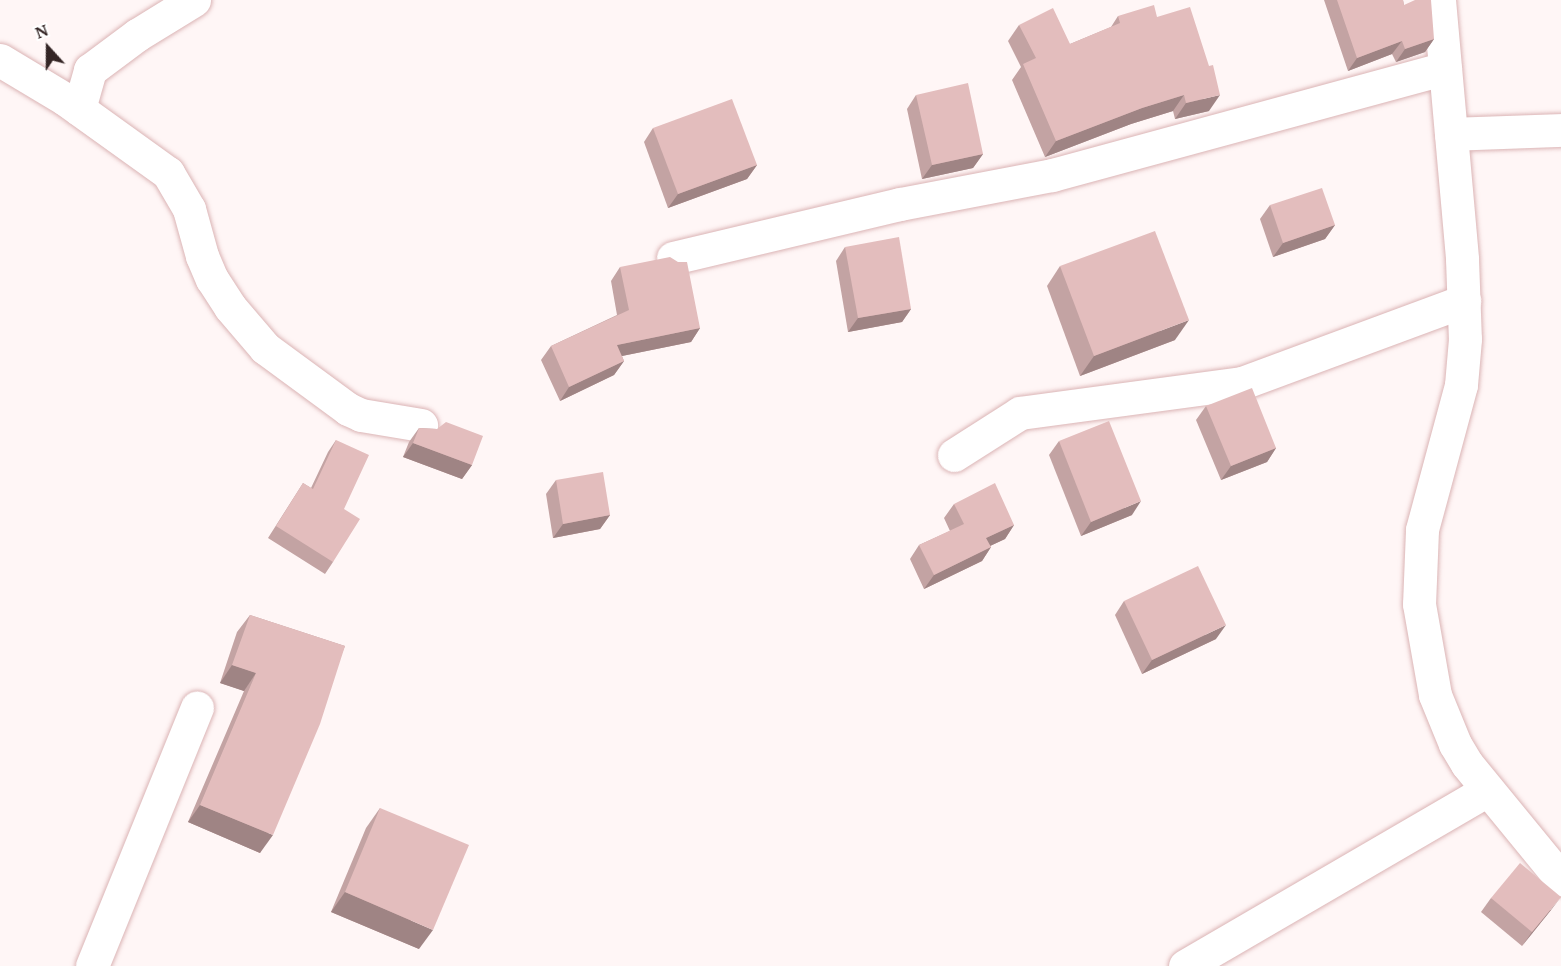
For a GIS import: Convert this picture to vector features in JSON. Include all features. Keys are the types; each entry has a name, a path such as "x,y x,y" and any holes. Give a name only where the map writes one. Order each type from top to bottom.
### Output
{"street":[{"path":"79,109 90,70 137,35 194,0"},
{"path":"1439,0 1464,302 1465,339 1461,385 1422,530 1419,604 1435,695 1455,744 1488,789 1561,879"},
{"path":"0,60 79,109 173,179 189,209 202,256 212,279 230,307 265,348 348,409 361,415 421,425"},
{"path":"673,258 900,204 1052,175 1445,68"},
{"path":"1451,134 1561,130"},
{"path":"954,455 1020,413 1242,383 1464,302"},
{"path":"92,966 197,708"},
{"path":"1185,966 1488,789"}],"building":[{"path":"1337,0 1403,0 1404,5 1415,0 1431,0 1434,39 1405,49 1402,41 1357,58"},
{"path":"1154,5 1157,17 1190,7 1209,66 1213,65 1220,95 1186,103 1184,95 1142,108 1056,141 1023,64 1036,58 1019,25 1053,8 1070,44 1120,23 1118,16"},
{"path":"968,83 983,154 932,165 916,95"},
{"path":"732,99 757,165 678,194 653,128"},
{"path":"1322,188 1335,225 1283,243 1270,205"},
{"path":"1155,231 1189,320 1094,356 1060,266"},
{"path":"899,237 911,309 858,318 845,247"},
{"path":"670,257 678,262 687,262 700,328 617,345 624,361 569,387 551,346 629,310 620,267"},
{"path":"1252,388 1276,448 1231,466 1206,406"},
{"path":"1109,421 1141,501 1091,522 1059,441"},
{"path":"446,422 483,436 472,465 413,443 419,428 437,429"},
{"path":"336,440 369,455 344,509 360,519 333,562 276,526 303,483 313,489"},
{"path":"603,472 610,515 563,524 556,480"},
{"path":"995,483 1014,525 986,538 991,547 934,575 919,545 964,524 954,504"},
{"path":"1198,566 1226,625 1152,660 1124,601"},
{"path":"250,615 345,646 320,724 273,835 200,805 256,673 232,665"},
{"path":"380,808 469,845 433,930 345,892"},
{"path":"1520,863 1561,897 1532,932 1491,898"}]}
